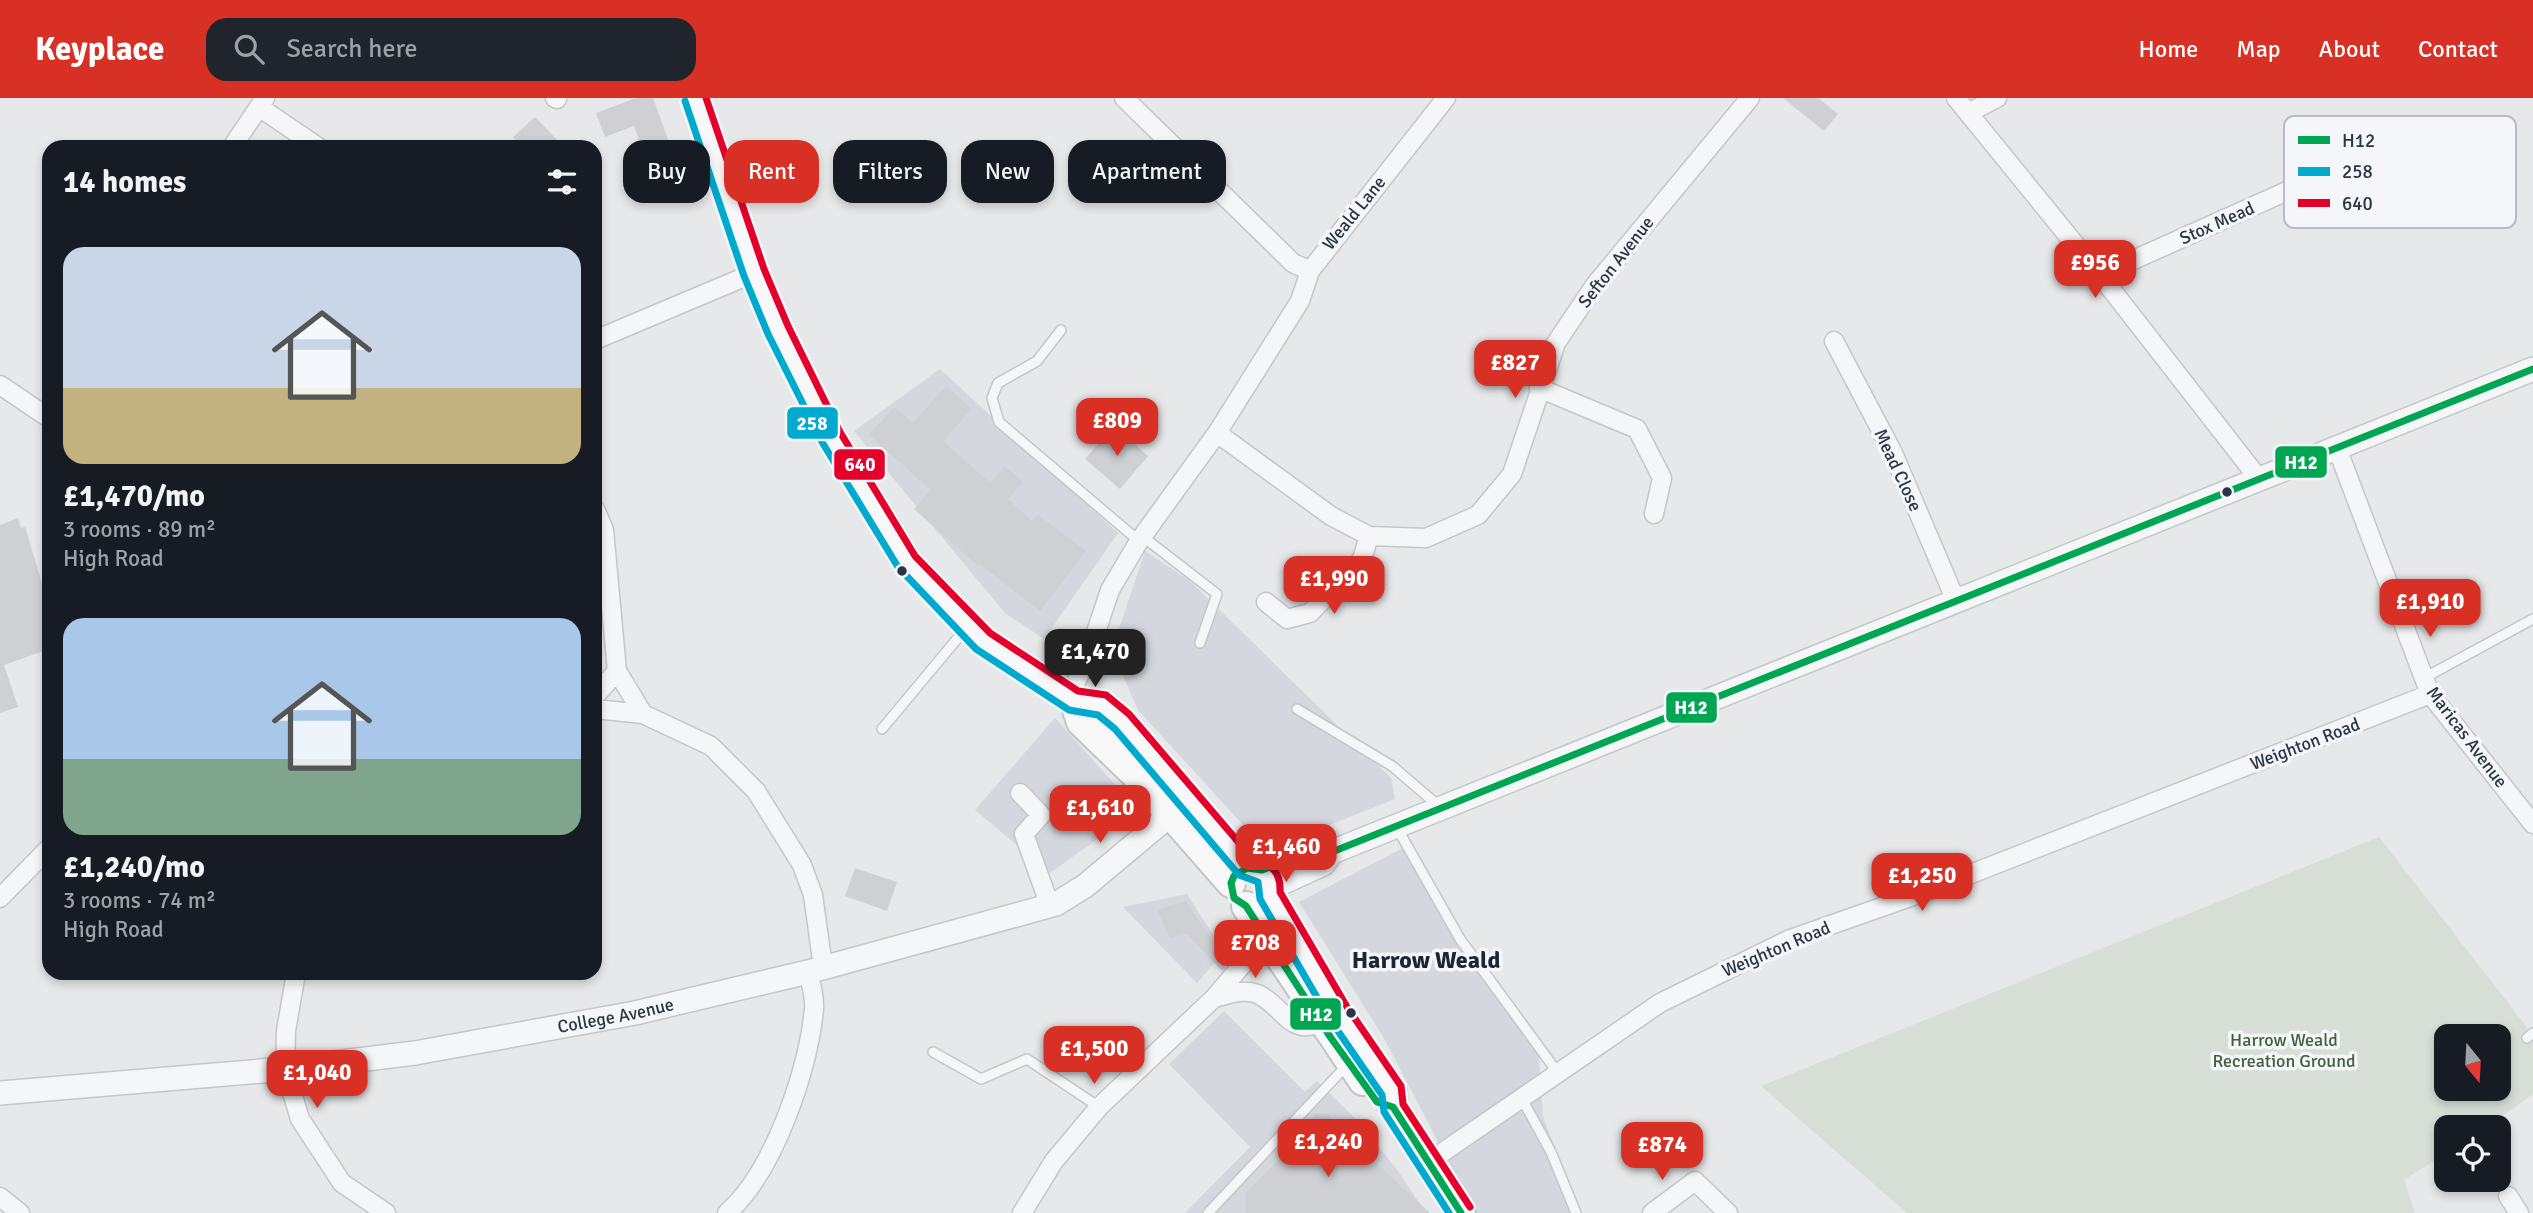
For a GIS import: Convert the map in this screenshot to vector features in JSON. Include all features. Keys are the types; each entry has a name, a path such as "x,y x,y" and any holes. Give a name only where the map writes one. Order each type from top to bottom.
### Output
{"main road":[{"path":"695,98 754,273 831,437 907,562 983,641 1071,699 1102,705 1148,749 1179,807 1254,885 1330,1018 1350,1062 1377,1102 1393,1107"},
{"path":"1254,885 1266,937 1392,1091 1393,1107 1430,1161 1457,1210"}],"street":[{"path":"1124,98 1293,263 1310,271"},
{"name":"Weald Lane","path":"1071,699 1110,590 1141,539 1217,433 1300,301 1310,271 1446,98"},
{"name":"Sefton Avenue","path":"1217,433 1331,516 1369,536 1426,538 1478,515 1512,474 1556,343 1595,285 1750,98"},
{"path":"1956,98 1970,111 2259,479"},
{"path":"1970,111 1997,98"},
{"path":"237,140 262,103 309,140"},
{"name":"Stox Mead","path":"2100,275 2284,192"},
{"path":"602,337 754,273"},
{"name":"Mead Close","path":"1835,341 1893,453 1956,601"},
{"path":"1254,885 1315,850 1332,852 1396,827 2533,369"},
{"path":"0,385 42,413"},
{"path":"1539,388 1637,429 1662,478 1654,514"},
{"name":"Maricas Avenue","path":"2337,448 2427,686 2533,824"},
{"path":"602,525 617,671 643,714"},
{"path":"1266,602 1287,620 1310,613 1362,559 1369,536"},
{"path":"602,688 617,671"},
{"name":"Weighton Road","path":"1430,1161 1559,1075 1660,1003 1788,940 1930,890 2427,686"},
{"path":"602,710 643,714 711,746 756,791 805,875 813,895 816,969 814,1007 798,1088 770,1155 726,1213"},
{"path":"1020,793 1041,815 1024,834 1050,906"},
{"name":"College Avenue","path":"0,1093 285,1069 415,1053 621,1015 816,969 1050,906 1085,887 1179,807"},
{"path":"0,898 42,855"},
{"path":"1021,1213 1054,1161 1099,1107 1214,998 1266,937"},
{"path":"295,980 286,1031 285,1069 300,1119 342,1183 386,1213"},
{"path":"1214,998 1241,991 1258,994 1293,1024 1307,1026 1330,1018"},
{"path":"1652,1213 1695,1181 1728,1213"},
{"path":"2508,1196 2519,1213"},
{"path":"0,1197 20,1213"}],"lane":[{"path":"1061,330 1037,361 998,383 992,398 999,422 1141,539 1217,594 1200,643"},
{"path":"2427,686 2533,619"},
{"path":"882,729 968,625"},
{"path":"1297,709 1392,766 1441,808"},
{"path":"1396,827 1460,939 1559,1075"},
{"path":"933,1052 981,1079 1027,1059 1099,1107"},
{"path":"1208,1213 1350,1062"},
{"path":"1522,1099 1551,1152 1576,1213"}],"shaded area":[{"path":"940,369 1118,533 1044,639 1005,613 854,431"},
{"path":"1145,551 1190,581 1391,778 1395,799 1266,850 1138,710 1112,650"},
{"path":"1055,718 1120,790 1125,807 1121,822 1050,873 975,810"},
{"path":"1403,848 1539,1057 1543,1117 1581,1213 1475,1213 1385,1040 1299,902"},
{"path":"1187,894 1224,952 1197,983 1123,907"},
{"path":"1224,1011 1305,1092 1317,1081 1358,1121 1398,1171 1426,1213 1185,1213 1250,1147 1169,1064"}],"green space":[{"name":"Harrow Weald Recreation Ground","path":"2379,837 2533,1035 2533,1094 2504,1115 2434,1115 2434,1161 2404,1180 2415,1213 1907,1213 1761,1086"}],"building":[{"path":"636,98 653,98 668,140 639,140 634,126 605,137 596,113"},
{"path":"1783,98 1818,98 1838,114 1824,131"},
{"path":"535,117 557,140 516,140 513,137"},
{"path":"946,386 972,409 943,441 990,483 1005,466 1023,482 1008,499 1032,521 1037,514 1086,551 1040,611 980,564 978,566 914,509 931,490 869,435 894,407 913,423"},
{"path":"1114,426 1148,456 1120,489 1085,459"},
{"path":"18,518 21,528 25,527 42,583 42,651 4,665 18,707 0,713 0,525"},
{"path":"855,868 897,882 887,911 845,896"},
{"path":"1186,901 1228,964 1222,971 1187,934 1170,938 1157,910"},
{"path":"1316,1114 1329,1114 1339,1129 1430,1213 1246,1213 1246,1193 1306,1132 1307,1123"}],"transit line":[{"name":"640","path":"706,98 764,269 788,326 840,432 915,556 990,633 1078,691 1106,695 1129,714 1252,858 1265,862 1274,869 1279,879 1280,892 1347,1007 1401,1086 1403,1104 1470,1207"},
{"name":"258","path":"685,101 744,276 768,334 822,442 898,567 976,649 1069,710 1098,715 1115,729 1239,875 1258,882 1260,899 1329,1018 1382,1095 1384,1112 1449,1213"},
{"name":"H12","path":"1461,1213 1393,1107 1377,1102 1331,1038 1246,906 1234,898 1231,883 1234,876 1247,868 1262,870 1315,850 1332,852 2533,369"}],"district":[{"name":"Harrow Weald","path":"1426,960"}]}
